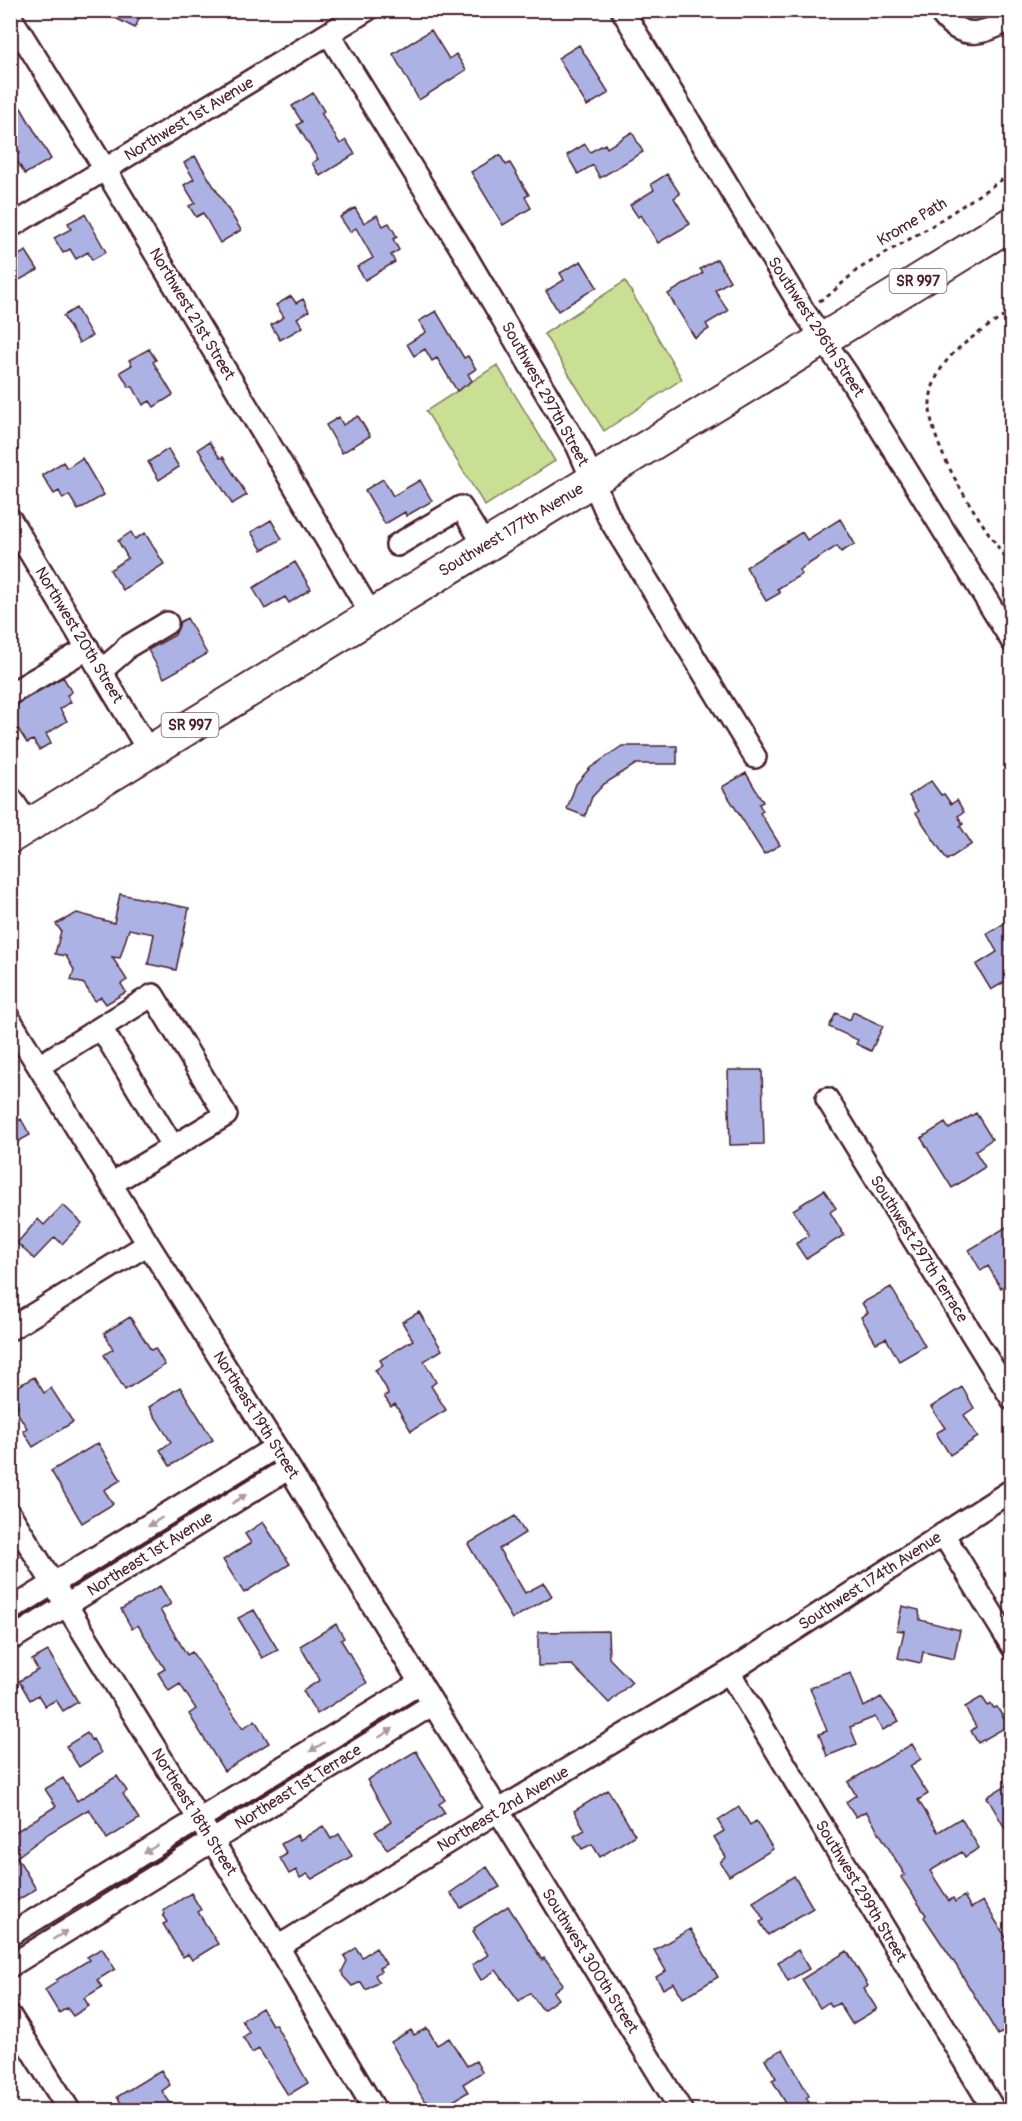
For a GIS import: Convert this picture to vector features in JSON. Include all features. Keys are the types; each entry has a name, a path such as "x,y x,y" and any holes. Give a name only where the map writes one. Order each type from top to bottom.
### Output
{"highway":[{"name":"Southwest 177th Avenue","path":"20,831 148,750 824,340 1011,223"}],"street":[{"name":"Northwest 1st Avenue","path":"10,227 367,10"},
{"name":"Southwest 296th Street","path":"622,10 803,310 853,384 1011,641"},
{"path":"939,10 950,23 973,34 995,28 1011,18"},
{"name":"Northwest 21st Street","path":"10,16 105,169 371,614"},
{"name":"Southwest 297th Street","path":"329,34 470,263 578,447 609,518 755,757"},
{"path":"397,545 461,507 485,546"},
{"name":"Northwest 20th Street","path":"10,519 148,750"},
{"path":"101,671 127,647 166,623"},
{"path":"10,694 87,648"},
{"path":"10,797 20,831"},
{"path":"39,1066 153,995 226,1115 111,1184"},
{"path":"101,1028 173,1147"},
{"name":"Northeast 19th Street","path":"14,1032 39,1066 148,1244 290,1468 498,1811"},
{"name":"Southwest 297th Terrace","path":"827,1099 1011,1399"},
{"path":"10,1329 148,1244"},
{"name":"Northeast 1st Avenue","path":"10,1610 276,1447"},
{"name":"Northeast 1st Avenue","path":"10,1640 290,1468"},
{"name":"Southwest 174th Avenue","path":"729,1672 1011,1490"},
{"name":"Northeast 18th Street","path":"10,1514 278,1947 375,2110"},
{"path":"943,1534 1011,1646"},
{"name":"Northeast 2nd Avenue","path":"278,1947 729,1672"},
{"name":"Southwest 299th Street","path":"729,1672 994,2110"},
{"name":"Northeast 1st Terrace","path":"10,1935 420,1683"},
{"name":"Northeast 1st Terrace","path":"10,1966 433,1704"},
{"name":"Southwest 300th Street","path":"498,1811 681,2110"},
{"path":"10,2016 69,2110"}],"path":[{"name":"Krome Path","path":"828,296 857,270 930,227 1011,173"},
{"path":"1011,311 974,336 950,357 934,383 930,408 934,429 945,458 1011,567"}],"green space":[{"path":"625,281 682,379 604,431 544,334"},
{"path":"497,365 555,461 485,506 426,411"}],"building":[{"path":"99,10 143,10 135,28"},
{"path":"431,30 449,59 456,54 466,70 419,100 393,54"},
{"path":"579,45 609,93 587,106 558,58"},
{"path":"313,93 324,111 321,113 340,144 346,140 355,154 320,176 312,163 318,159 297,125 302,122 292,106"},
{"path":"21,108 51,159 25,174 14,156 20,153 10,136 10,114"},
{"path":"632,132 643,152 600,178 593,165 578,174 567,155 585,144 590,152 605,144 607,148"},
{"path":"500,155 506,165 510,163 529,195 525,197 531,208 503,225 471,172"},
{"path":"195,156 241,230 220,243 203,213 196,217 189,206 195,203 184,185 194,179 184,163"},
{"path":"667,174 680,194 674,198 690,224 658,243 641,215 638,217 630,205 654,190 651,184"},
{"path":"355,208 364,223 377,215 383,226 389,223 397,237 393,239 399,250 391,255 395,262 365,280 357,267 373,258 356,228 350,232 340,217"},
{"path":"85,214 106,252 92,260 88,252 76,259 70,249 63,253 54,238 71,229 68,223"},
{"path":"26,251 38,270 10,285 10,260"},
{"path":"717,259 730,281 715,290 728,311 706,324 709,329 695,338 668,294 703,273 700,269"},
{"path":"581,261 597,287 558,311 546,291 564,280 560,273"},
{"path":"291,296 296,303 303,299 309,311 297,318 303,327 280,340 271,325 284,317 276,305"},
{"path":"76,308 92,336 79,343 63,316"},
{"path":"436,311 464,358 468,356 476,369 468,374 472,381 457,391 437,358 432,361 425,349 414,356 407,344 426,332 419,321"},
{"path":"149,349 156,360 153,362 173,395 154,407 150,401 143,405 133,387 129,387 120,372 132,365 129,360"},
{"path":"358,416 370,436 342,453 326,425 339,417 343,425"},
{"path":"209,442 220,458 223,457 247,495 232,504 198,449"},
{"path":"168,449 179,467 159,480 148,462"},
{"path":"82,458 104,495 78,510 69,495 63,499 59,491 54,494 42,475 63,462 67,468"},
{"path":"383,479 393,496 420,480 432,501 406,516 405,512 385,524 365,490"},
{"path":"840,519 855,544 841,552 837,546 799,570 802,574 777,589 780,593 766,601 746,567 802,532 807,540"},
{"path":"271,520 282,539 262,550 251,532"},
{"path":"131,532 135,539 145,533 164,564 123,590 110,570 128,558 118,541"},
{"path":"295,562 311,589 289,603 285,597 265,609 253,588"},
{"path":"187,618 207,654 164,678 148,650 175,635 180,622"},
{"path":"63,677 72,692 67,695 71,702 60,709 67,721 46,734 51,743 39,750 33,740 27,743 10,716 10,707"},
{"path":"622,746 677,746 677,764 636,764 604,784 592,797 585,816 567,809 576,784 590,768"},
{"path":"746,773 763,802 759,804 763,811 760,813 780,845 764,854 722,787"},
{"path":"931,781 951,804 957,800 964,812 958,816 963,824 960,826 972,844 947,860 916,813 919,811 909,796"},
{"path":"120,894 189,908 176,970 148,964 154,934 129,929 120,958 112,957 127,980 121,984 126,992 106,1004 101,997 95,1001 84,984 71,980 74,970 66,956 55,954 61,931 56,924 77,913 114,923"},
{"path":"1011,919 1011,978 991,990 976,965 997,952 987,934"},
{"path":"853,1012 883,1026 871,1051 856,1044 858,1040 829,1027 836,1013 850,1020"},
{"path":"728,1070 762,1070 764,1144 730,1145"},
{"path":"976,1113 992,1139 975,1151 985,1167 952,1188 921,1138 945,1123 949,1129"},
{"path":"21,1119 30,1135 10,1146 10,1126"},
{"path":"824,1190 836,1208 830,1212 844,1235 806,1259 796,1244 809,1235 793,1210"},
{"path":"63,1205 82,1223 62,1244 55,1237 34,1259 17,1243 38,1219 44,1225"},
{"path":"1011,1224 1011,1282 1001,1288 988,1266 981,1271 969,1250"},
{"path":"891,1287 925,1346 899,1361 886,1338 876,1343 861,1317 868,1313 862,1303"},
{"path":"419,1312 442,1350 424,1361 436,1382 431,1386 446,1410 411,1431 395,1404 391,1407 384,1396 388,1394 386,1388 375,1370 383,1365 380,1360 413,1340 402,1322"},
{"path":"130,1317 151,1350 155,1348 165,1365 125,1390 104,1355 113,1349 104,1333"},
{"path":"34,1377 44,1393 51,1388 73,1422 33,1447 23,1431 27,1428 15,1409 18,1407 10,1391"},
{"path":"180,1387 213,1440 170,1466 160,1450 171,1442 149,1407"},
{"path":"962,1387 974,1408 964,1415 978,1437 950,1455 936,1433 945,1428 931,1407"},
{"path":"98,1443 121,1480 104,1490 113,1504 82,1523 51,1471"},
{"path":"515,1516 525,1533 499,1549 525,1593 544,1583 552,1596 512,1619 468,1544"},
{"path":"263,1522 290,1564 244,1593 223,1560 251,1543 245,1534"},
{"path":"160,1586 171,1604 160,1610 187,1655 192,1652 243,1728 255,1720 269,1743 224,1771 189,1714 196,1709 180,1684 169,1691 158,1673 165,1669 138,1625 132,1629 121,1609"},
{"path":"902,1606 919,1610 920,1620 960,1630 954,1659 923,1652 921,1663 898,1658 904,1631 897,1630"},
{"path":"254,1610 278,1650 262,1658 238,1618"},
{"path":"336,1624 344,1638 341,1640 367,1683 317,1714 303,1691 320,1680 300,1646"},
{"path":"608,1631 609,1658 632,1682 609,1703 572,1665 538,1666 538,1632"},
{"path":"48,1651 78,1702 63,1711 56,1700 45,1706 38,1695 30,1700 19,1681 38,1670 32,1660"},
{"path":"851,1673 864,1707 881,1697 899,1721 883,1730 875,1717 850,1727 857,1744 827,1756 819,1734 827,1731 810,1688"},
{"path":"982,1697 988,1706 991,1704 994,1708 997,1707 1008,1726 978,1743 971,1731 976,1727 965,1707"},
{"path":"87,1733 101,1753 79,1767 66,1746"},
{"path":"912,1744 921,1759 910,1766 928,1794 918,1800 938,1832 961,1818 979,1848 965,1857 962,1852 930,1871 949,1901 953,1898 955,1902 964,1896 971,1908 983,1901 1011,1945 1011,2027 998,2035 924,1917 926,1915 901,1877 905,1875 866,1811 856,1817 846,1802 856,1795 848,1782"},
{"path":"416,1751 445,1800 439,1804 445,1813 387,1849 375,1832 391,1822 367,1780"},
{"path":"117,1776 127,1791 123,1794 139,1819 107,1839 89,1809 49,1833 17,1857 36,1889 10,1905 10,1827 14,1833 56,1806 45,1789 63,1778 77,1801"},
{"path":"1011,1782 1011,1839 987,1797"},
{"path":"608,1790 635,1835 600,1857 592,1844 582,1849 574,1836 585,1830 574,1811"},
{"path":"739,1807 750,1825 756,1821 773,1849 729,1876 720,1862 726,1857 714,1837 724,1831 718,1821"},
{"path":"323,1826 331,1839 339,1834 352,1856 312,1879 307,1874 300,1878 296,1870 289,1874 280,1858 287,1854 281,1844 297,1835 300,1840"},
{"path":"487,1867 500,1887 461,1908 450,1893"},
{"path":"794,1876 813,1908 768,1935 760,1922 764,1920 753,1902"},
{"path":"191,1893 201,1910 198,1912 218,1944 192,1960 188,1954 183,1957 163,1924 167,1922 163,1911"},
{"path":"508,1906 542,1960 544,1958 563,1984 553,1992 558,1999 543,2010 530,1993 519,2001 496,1970 481,1980 472,1965 488,1955 473,1931 474,1928"},
{"path":"690,1929 718,1977 683,1998 674,1983 663,1989 656,1977 666,1971 654,1950"},
{"path":"102,1948 115,1969 97,1980 102,1987 84,1998 89,2006 73,2016 67,2008 59,2013 45,1990 57,1982 56,1980 89,1960 87,1957"},
{"path":"356,1948 362,1957 376,1948 386,1964 379,1968 381,1971 375,1975 379,1982 366,1990 361,1982 352,1986 343,1976 342,1971 347,1961 344,1956"},
{"path":"798,1950 809,1969 788,1981 778,1962"},
{"path":"847,1951 868,1986 864,1989 877,2009 852,2024 839,2003 832,2007 829,2002 820,2008 802,1979"},
{"path":"262,2008 272,2025 275,2024 308,2083 288,2095 259,2049 252,2053 243,2037 249,2033 242,2020"},
{"path":"427,2028 437,2045 449,2038 467,2066 476,2061 482,2072 463,2084 468,2092 453,2101 455,2106 447,2110 432,2110 425,2102 391,2042 411,2030 414,2035"},
{"path":"783,2049 809,2096 806,2098 814,2110 790,2110 772,2080 776,2078 765,2059"},
{"path":"161,2070 170,2085 162,2091 175,2110 126,2110 117,2097"}]}
